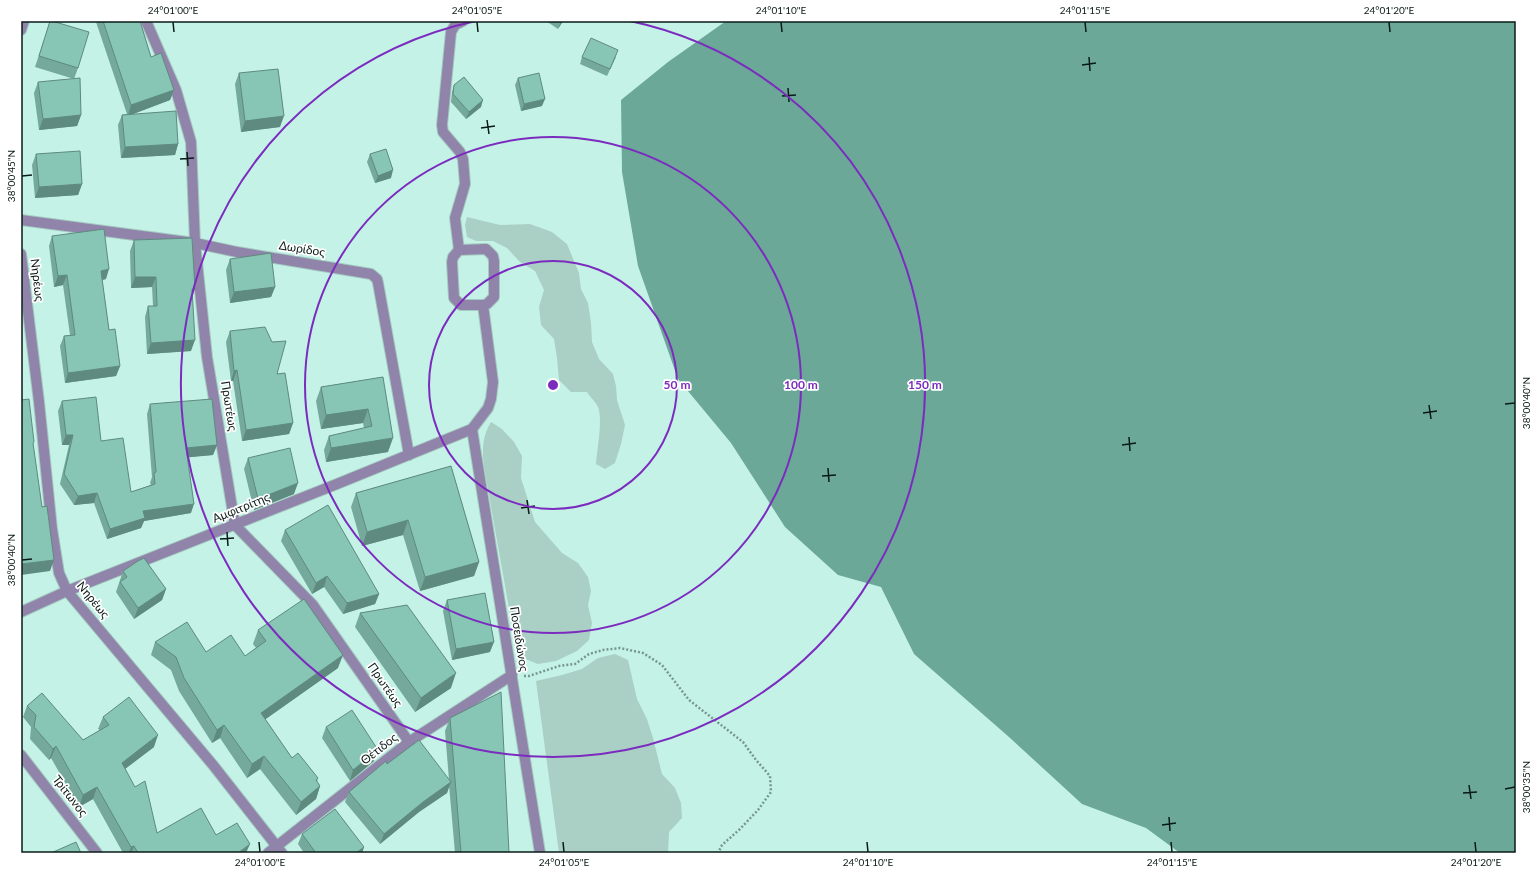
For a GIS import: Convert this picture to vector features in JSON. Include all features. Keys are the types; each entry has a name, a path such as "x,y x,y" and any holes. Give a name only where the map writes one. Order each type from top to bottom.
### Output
{"street":[{"path":"21,30 24,21"},
{"name":"Πρωτέως","path":"146,21 176,90 190,142 195,243 207,357 235,525 313,605 409,742"},
{"path":"459,250 455,218 465,184 463,159 461,154 443,132 442,126 451,32 455,25 463,21"},
{"name":"Δωρίδος","path":"21,220 195,243 237,252 368,273 374,276 378,283 409,454"},
{"path":"481,249 486,250 493,256 494,297 487,304 483,305 461,305 454,298 452,262 453,257 459,250 481,249"},
{"name":"Νηρέως","path":"21,254 39,402 52,529 59,574 67,591 203,753 279,850"},
{"path":"472,429 488,408 491,399 493,382 483,305"},
{"name":"Αμφιτρίτης","path":"21,612 67,591 472,429"},
{"name":"Ποσειδώνος","path":"472,429 540,853"},
{"name":"Θέτιδος","path":"268,853 279,850 409,742 512,675"},
{"name":"Τρίτωνος","path":"21,755 98,853"}],"path":[{"path":"512,675 530,676 559,666 576,664 589,654 620,648 643,654 662,665 689,700 743,742 770,776 771,792 749,820 722,845 718,853"}],"shaded area":[{"path":"726,21 1516,21 1516,853 1180,853 1146,828 1082,804 1009,737 914,654 881,587 838,575 785,527 731,443 678,379 638,266 622,172 621,100 668,62"},
{"path":"467,217 500,225 530,224 552,232 567,244 579,273 581,289 588,303 592,342 599,359 613,374 617,400 625,425 615,463 605,469 596,464 600,427 598,407 587,392 571,392 559,380 554,339 541,325 539,307 544,290 535,271 520,262 507,248 493,241 476,241 467,237 465,225"},
{"path":"491,422 502,429 514,442 522,456 521,478 535,522 562,553 578,563 588,577 591,591 588,605 592,623 589,640 577,651 556,661 538,664 523,658 513,631 484,467 483,444"},
{"path":"615,654 628,660 637,699 647,719 662,774 675,788 681,803 682,818 669,832 668,853 559,853 536,681 582,669 598,658"}],"building":[{"path":"50,21 89,32 78,68 39,56"},
{"path":"103,21 140,21 151,57 161,53 174,90 131,105"},
{"path":"591,38 618,50 610,69 582,57"},
{"path":"278,69 284,116 245,121 239,73"},
{"path":"539,73 545,99 524,104 518,78"},
{"path":"464,77 483,100 469,112 453,94 454,85"},
{"path":"80,78 81,115 43,119 38,82"},
{"path":"176,111 178,144 125,147 122,115"},
{"path":"386,149 393,170 378,176 370,154"},
{"path":"80,151 82,184 39,187 36,154"},
{"path":"104,229 109,269 101,271 109,330 115,329 120,366 68,373 64,336 75,335 67,275 58,276 52,236"},
{"path":"192,238 195,289 192,289 195,340 151,343 148,306 157,306 156,277 135,277 134,240"},
{"path":"271,253 275,287 234,292 230,259"},
{"path":"265,327 272,342 286,341 277,374 285,373 293,423 246,430 237,370 234,371 230,331"},
{"path":"383,377 393,438 331,448 329,436 372,426 368,409 326,415 321,387"},
{"path":"96,397 101,441 123,438 131,492 155,484 154,473 156,472 150,404 212,399 217,445 186,448 194,504 143,511 145,518 110,529 97,493 78,496 64,474 73,435 66,435 62,401"},
{"path":"29,399 33,443 42,507 47,506 54,560 21,564 21,400"},
{"path":"290,448 298,483 258,499 248,458"},
{"path":"451,466 479,562 425,577 408,520 367,532 356,493"},
{"path":"328,505 379,594 347,603 327,576 316,583 285,530"},
{"path":"144,558 166,589 138,608 120,582 127,577 123,571"},
{"path":"485,593 494,642 456,649 447,600"},
{"path":"304,599 343,655 261,713 292,758 298,753 318,778 316,780 320,786 301,802 264,756 252,764 224,725 217,730 184,678 176,657 155,642 187,622 206,652 231,635 245,656 266,641 258,630"},
{"path":"407,605 456,673 421,698 360,613"},
{"path":"501,692 509,853 461,853 450,718"},
{"path":"42,693 83,740 109,725 103,717 129,697 158,735 122,763 135,787 145,781 157,833 201,808 216,835 237,823 250,844 238,853 138,853 134,846 131,847 97,787 83,795 56,746 53,749 34,727 36,715 27,706"},
{"path":"352,710 378,750 353,770 326,727"},
{"path":"419,740 451,782 423,802 384,834 349,792 386,761 387,764"},
{"path":"335,809 364,847 356,853 316,853 302,834"},
{"path":"76,842 81,853 51,853"}]}
